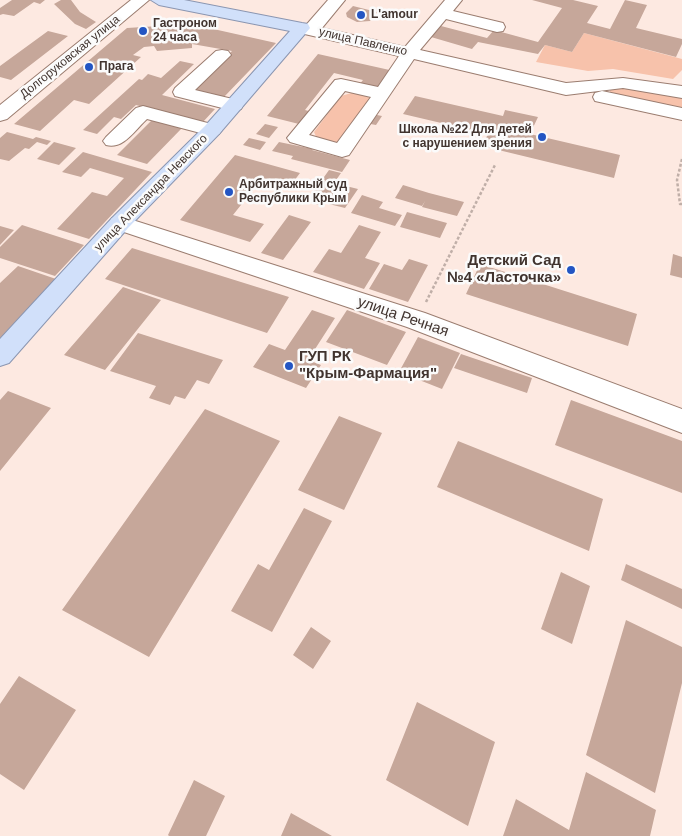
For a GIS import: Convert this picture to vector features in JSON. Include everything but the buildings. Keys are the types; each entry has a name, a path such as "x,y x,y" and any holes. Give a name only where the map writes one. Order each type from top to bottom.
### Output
{"main road":[{"name":"улица Павленко","path":"159,0 186,2 306,29"},
{"name":"улица Александра Невского","path":"0,356 120,223 212,130 306,29"}],"street":[{"name":"Долгоруковская улица","path":"0,115 140,0"},
{"path":"306,29 337,0"},
{"path":"383,94 412,53 418,40 454,0"},
{"path":"441,13 497,27"},
{"name":"улица Павленко","path":"306,29 682,114"},
{"path":"222,55 182,92 234,105"},
{"name":"улица Павленко","path":"566,89 623,83 680,87"},
{"path":"114,141 143,112 212,130"},
{"name":"улица Речная","path":"120,223 416,320 682,421"}],"path":[{"path":"682,159 680,160 677,180 680,204 682,204"},
{"path":"416,320 495,166"}],"shaded area":[{"path":"584,33 682,59 682,70 673,79 613,69 588,71 536,62 545,45 572,52"},
{"path":"624,87 682,96 682,109 610,93 610,89"},
{"path":"355,92 363,93 372,100 339,144 318,141 314,132 341,96"}],"place":[{"name":"L'amour","path":"361,15"},
{"name":"Гастроном 24 часа","path":"143,31"},
{"name":"Прага","path":"89,67"},
{"name":"Школа №22 Для детей с нарушением зрения","path":"542,137"},
{"name":"Арбитражный суд Республики Крым","path":"229,192"},
{"name":"Детский Сад №4 «Ласточка»","path":"571,270"},
{"name":"ГУП РК \"Крым-Фармация\"","path":"289,366"}]}
